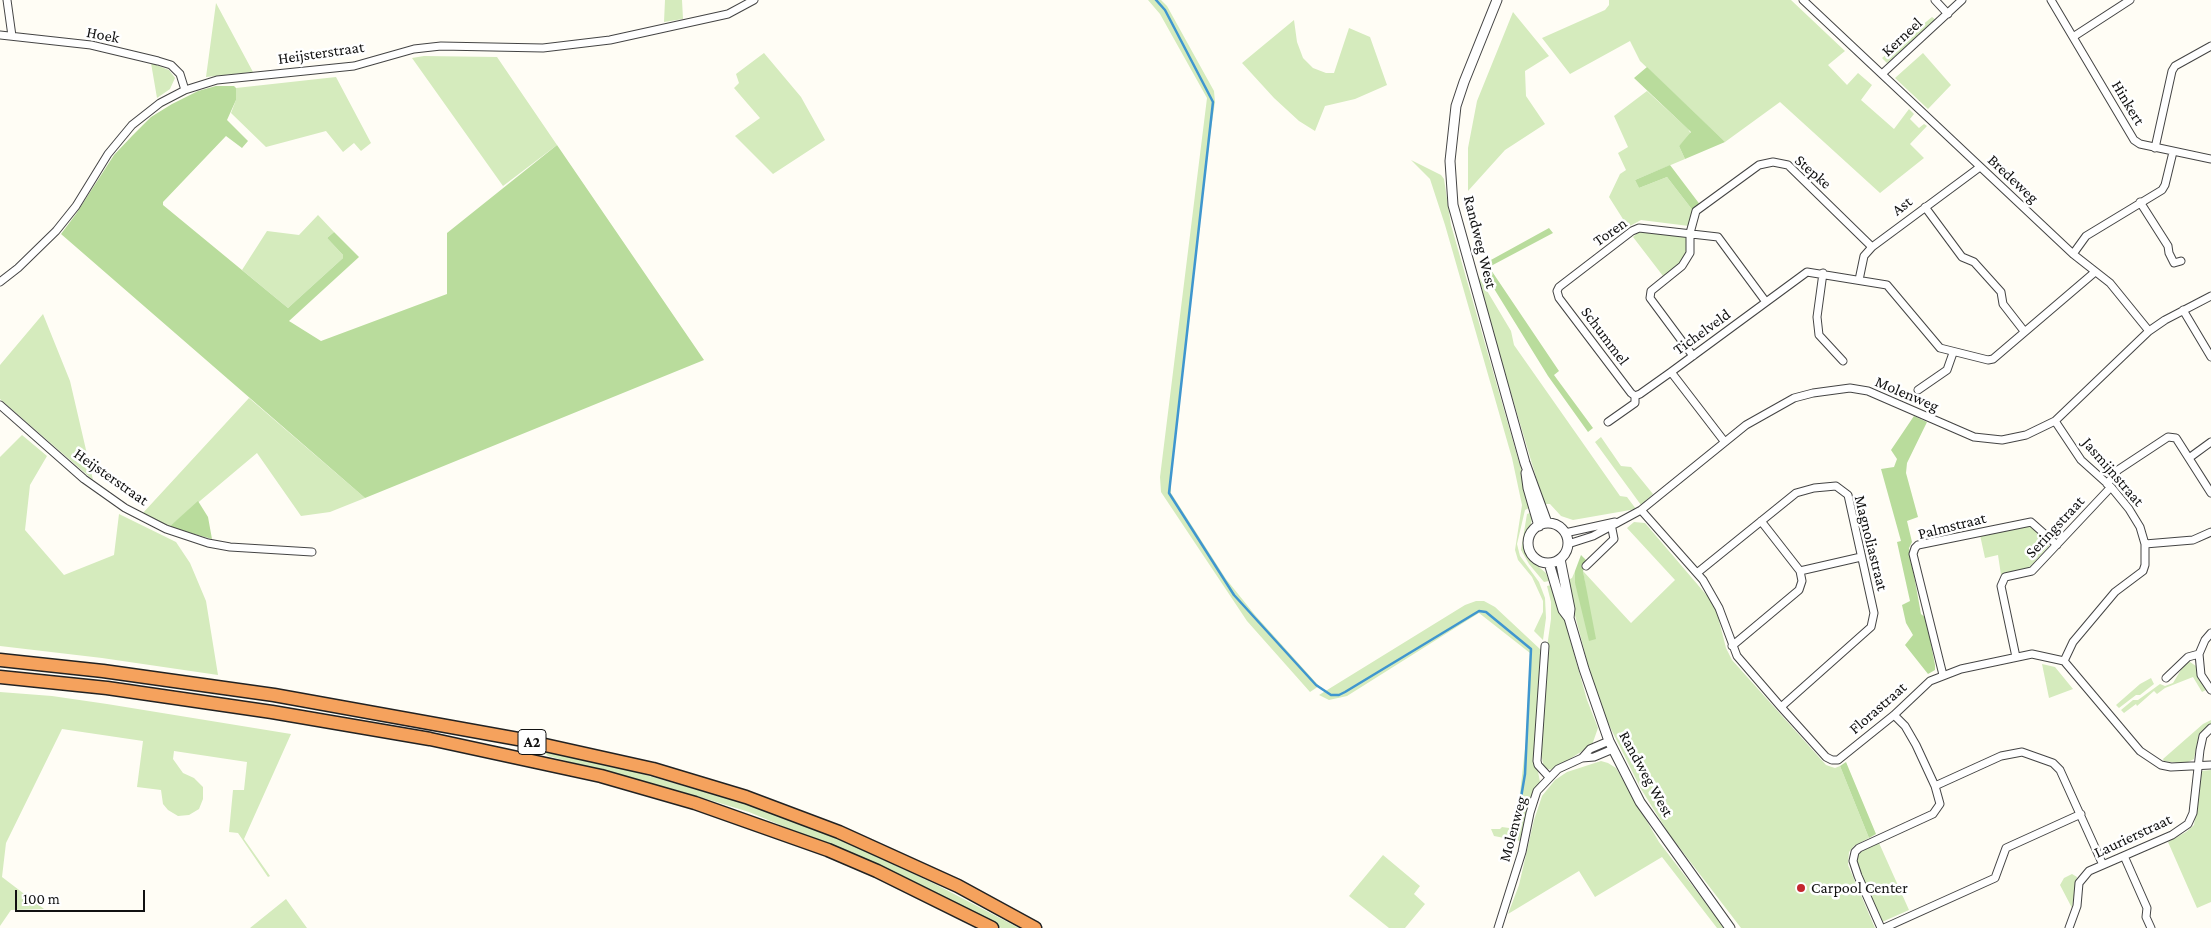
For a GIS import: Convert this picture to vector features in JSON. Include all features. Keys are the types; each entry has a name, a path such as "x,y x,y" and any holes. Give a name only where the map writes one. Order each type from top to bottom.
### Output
{"highway":[{"name":"A2","path":"0,660 103,671 274,695 509,738 653,769 746,797 839,832 958,886 1035,928"},
{"name":"A2","path":"0,677 107,688 272,712 430,739 602,776 695,803 820,847 877,871 992,928"}],"street":[{"path":"7,0 12,36"},
{"name":"Heijsterstraat","path":"0,282 18,268 56,231 76,206 108,154 132,125 160,103 185,90 217,80 354,66 414,49 441,46 543,48 610,40 728,14 754,0"},
{"name":"Randweg West","path":"1497,0 1456,106 1450,161 1453,205 1543,524"},
{"name":"Bredeweg","path":"1803,0 2073,254 2110,284 2149,331"},
{"path":"1935,0 1948,14"},
{"name":"Kerneel","path":"1882,74 1962,0"},
{"name":"Hinkert","path":"2051,0 2134,140 2140,144 2155,148 2211,159"},
{"path":"2073,37 2130,0"},
{"name":"Hoek","path":"0,35 91,45 158,61 171,65 180,74 185,90"},
{"path":"2155,148 2172,71 2175,66 2211,46"},
{"path":"2073,254 2086,236 2162,190 2173,152"},
{"name":"Stepke","path":"1690,233 1696,211 1759,165 1773,162 1788,165 1872,247"},
{"name":"Ast","path":"1859,280 1864,256 1872,247 1980,167"},
{"path":"2140,202 2168,246 2174,263 2182,261"},
{"path":"1925,207 1962,257 1974,262 2001,292 2003,304 2024,331"},
{"name":"Toren","path":"1558,291 1559,287 1632,231 1639,228 1718,237 1766,302"},
{"path":"1690,233 1690,253 1682,266 1651,290 1650,298 1693,356"},
{"name":"Tichelveld","path":"1724,441 1671,372 1807,272 1823,273 1887,285 1940,348 1953,353 1988,360 1993,359 2095,272"},
{"path":"1823,273 1817,317 1819,335 1843,362"},
{"name":"Schummel","path":"1558,291 1559,298 1635,396"},
{"path":"2149,331 2183,310 2211,296"},
{"path":"2183,310 2211,357"},
{"name":"Molenweg","path":"1565,533 1623,521 1641,510 1724,441 1769,410 1794,398 1833,389 1850,388 1868,391 1954,428 1988,440 2002,440 2026,435 2055,421 2149,331"},
{"path":"1918,390 1947,370 1953,353"},
{"path":"1608,422 1635,403 1635,396 1671,372"},
{"name":"Heijsterstraat","path":"0,405 84,479 125,508 166,529 208,543 230,547 312,552"},
{"name":"Jasmijnstraat","path":"2055,421 2081,460 2129,508 2140,527 2145,544 2145,565 2143,571 2115,592 2073,642 2064,661"},
{"name":"Seringstraat","path":"2016,657 2001,586 2005,577 2032,571 2109,486 2124,465 2168,437 2176,438 2211,493"},
{"path":"2190,458 2211,442"},
{"name":"Magnoliastraat","path":"1697,573 1796,493 1814,488 1836,486 1848,495 1874,613 1871,627 1781,707"},
{"name":"Florastraat","path":"1641,510 1697,573 1719,608 1737,656 1826,757 1838,760 1894,715 1930,682 1943,675 1961,669 2032,654 2064,661"},
{"path":"1732,646 1799,590 1802,581 1800,571 1761,521"},
{"name":"Palmstraat","path":"1943,675 1913,554 1915,548 1918,545 2031,522 2057,545"},
{"path":"1543,524 1558,526 1565,533 1568,544 1564,555 1560,559 1549,563 1536,559 1529,548 1530,535 1543,524"},
{"path":"1586,566 1614,539 1611,525"},
{"name":"Molenweg","path":"1568,544 1593,536 1611,525"},
{"path":"2145,544 2193,540 2211,532"},
{"path":"1800,571 1861,557"},
{"name":"Randweg West","path":"1560,559 1570,609 1569,618"},
{"name":"Randweg West","path":"1549,563 1563,610 1569,618 1589,686 1611,745 1640,802 1730,928"},
{"path":"2211,633 2205,640 2199,654 2201,675 2211,690"},
{"path":"1545,646 1537,760 1538,766 1549,778"},
{"path":"2166,678 2188,657 2199,654"},
{"path":"2064,661 2140,751 2161,765 2171,768 2211,765"},
{"path":"1894,715 1905,726 1916,745 1935,786 1940,804 1933,814 1858,848 1855,852 1853,861 1858,876 1882,928 1995,878 2006,848 2081,814"},
{"path":"2198,765 2204,736 2211,728"},
{"name":"Molenweg","path":"1498,928 1522,852 1537,791 1558,769 1582,758 1594,757 1611,745"},
{"path":"1935,786 2001,756 2022,752 2053,763 2060,770 2103,865"},
{"name":"Laurierstraat","path":"2069,928 2077,906 2079,882 2089,871 2172,835 2188,824 2193,813 2198,765"},
{"path":"2124,856 2147,908 2146,917 2151,928"}],"green space":[{"path":"665,0 682,0 683,19 664,22"},
{"path":"1148,0 1161,0 1167,6 1214,91 1215,102 1171,471 1171,493 1226,579 1255,615 1319,686 1310,692 1247,621 1161,492 1160,477 1207,98 1160,14"},
{"path":"1609,0 1791,0 1845,51 1828,65 1847,85 1858,73 1872,85 1861,100 1894,129 1909,109 1914,114 1910,119 1919,128 1924,124 1927,126 1910,144 1924,158 1880,193 1780,102 1725,142 1640,61 1630,41 1570,74 1542,38 1605,10 1609,5"},
{"path":"216,3 253,72 206,77"},
{"path":"1513,12 1549,56 1525,71 1526,96 1545,124 1505,150 1468,191 1468,148 1477,101"},
{"path":"1932,17 1936,20 1887,63 1882,58"},
{"path":"1294,20 1297,42 1303,58 1313,68 1326,73 1334,73 1349,28 1370,37 1387,85 1355,99 1325,106 1315,131 1299,121 1274,98 1242,63"},
{"path":"764,53 801,97 825,140 773,174 735,136 760,118 734,88 739,83 736,74"},
{"path":"1923,53 1951,85 1928,109 1895,78"},
{"path":"424,56 497,57 557,145 503,186 412,58"},
{"path":"151,63 169,70 175,78 170,89 157,98"},
{"path":"1647,67 1725,142 1685,159 1679,146 1691,132 1634,78"},
{"path":"336,77 371,143 361,151 354,143 343,152 326,131 266,147 231,113 236,100 236,88"},
{"path":"216,86 234,86 236,88 236,100 227,120 248,141 242,148 226,136 163,202 163,205 288,308 343,258 343,255 327,238 334,232 359,257 289,321 321,341 447,294 447,233 557,145 704,360 365,498 61,234 114,155 151,117 198,91"},
{"path":"1647,91 1691,134 1679,146 1685,159 1635,180 1639,188 1667,177 1694,212 1689,226 1641,220 1628,227 1609,197 1620,174 1626,170 1618,153 1628,147 1614,116"},
{"path":"1411,160 1441,175 1444,179 1451,225 1523,476 1529,508 1525,510 1517,544 1520,556 1539,582 1545,598 1546,618 1543,640 1534,631 1543,612 1543,601 1532,577 1518,560 1515,550 1522,505 1512,458 1430,179"},
{"path":"1670,165 1701,206 1694,212 1667,177 1639,188 1635,180"},
{"path":"318,215 334,232 327,238 343,255 343,258 288,308 242,270 267,231 299,235"},
{"path":"1549,228 1553,233 1489,267 1559,371 1554,375 1593,428 1588,432 1548,376 1480,266"},
{"path":"1638,232 1688,237 1686,259 1663,276 1633,237"},
{"path":"1474,269 1511,331 1514,345 1620,496 1627,497 1636,509 1573,520 1561,516 1550,504 1544,504"},
{"path":"43,314 70,381 93,480 0,399 0,365"},
{"path":"249,398 365,498 330,512 301,516 257,453 169,527 142,514"},
{"path":"1914,416 1927,422 1907,463 1906,473 1918,517 1907,521 1912,542 1909,548 1921,614 1926,618 1935,665 1935,670 1928,674 1905,645 1913,635 1906,623 1902,605 1910,601 1897,542 1901,541 1881,469 1894,467 1897,459 1891,450"},
{"path":"22,435 47,456 30,485 25,530 64,575 114,555 119,514 176,542 190,563 206,601 218,675 102,658 0,646 0,457"},
{"path":"1601,437 1621,466 1631,467 1653,494 1641,505 1595,442"},
{"path":"198,501 208,517 212,539 169,527"},
{"path":"1530,513 1532,519 1524,539 1524,547 1528,558 1546,573 1549,581 1544,582 1529,564 1521,550 1527,514"},
{"path":"1634,522 1645,523 1715,605 1726,648 1732,660 1826,765 1835,768 1840,766 1869,838 1854,846 1849,852 1848,865 1875,928 1741,928 1669,834 1641,789 1603,713 1594,688 1566,581 1572,578 1575,571 1575,583 1587,596 1583,571 1631,623 1675,580 1627,528"},
{"path":"2025,526 2032,527 2049,546 2028,569 2001,575 1998,555 1985,558 1980,535"},
{"path":"1581,555 1587,561 1583,571 1596,639 1589,641 1575,583 1575,571"},
{"path":"1551,585 1564,618 1587,700 1598,728 1592,745 1552,770 1544,768 1541,754 1546,654 1551,619 1551,602 1547,586"},
{"path":"1476,601 1484,601 1495,607 1541,650 1535,756 1540,782 1529,801 1520,841 1494,836 1491,829 1500,829 1502,827 1516,829 1526,740 1530,653 1479,613 1347,696 1329,700 1319,695 1465,605"},
{"path":"2190,662 2196,666 2198,677 2206,690 2202,692 2193,677 2165,688 2157,694 2154,691 2137,706 2136,704 2124,713 2121,710 2133,700 2138,700 2160,684 2165,686 2173,683 2185,663"},
{"path":"2042,664 2055,667 2073,689 2049,698"},
{"path":"2151,678 2154,684 2140,695 2136,695 2119,708 2116,705 2140,684"},
{"path":"0,692 52,696 291,734 244,839 270,876 268,877 238,833 229,832 233,790 244,790 247,762 174,751 173,759 183,773 194,778 203,787 203,799 199,809 189,815 178,816 168,810 163,804 161,790 137,787 143,741 62,729 6,843 2,877 44,909 11,910 0,926"},
{"path":"2211,720 2211,724 2199,734 2194,759 2184,764 2164,761 2163,759 2203,724"},
{"path":"543,751 632,771 757,807 845,842 935,884 1019,928 1001,928 892,872 749,812 690,794 548,756"},
{"path":"1601,761 1616,768 1659,842 1725,928 1717,928 1662,857 1595,897 1579,871 1508,914 1519,885 1534,820 1542,796 1555,780 1567,772"},
{"path":"1846,762 1876,834 1869,838 1840,766"},
{"path":"2211,770 2211,902 2197,908 2168,842 2194,825 2201,771"},
{"path":"1879,843 1909,910 1882,922 1857,864 1858,853"},
{"path":"1383,855 1420,886 1414,894 1425,904 1405,928 1389,928 1349,896"},
{"path":"2072,874 2077,877 2072,908 2060,885 2064,878"},
{"path":"286,899 307,928 250,928"}],"waterway":[{"path":"1156,0 1165,10 1213,102 1169,493 1234,595 1316,685 1331,695 1339,695 1345,692 1479,611 1486,612 1531,649 1525,774 1516,827"}],"place":[{"name":"Carpool Center","path":"1801,888"}]}
